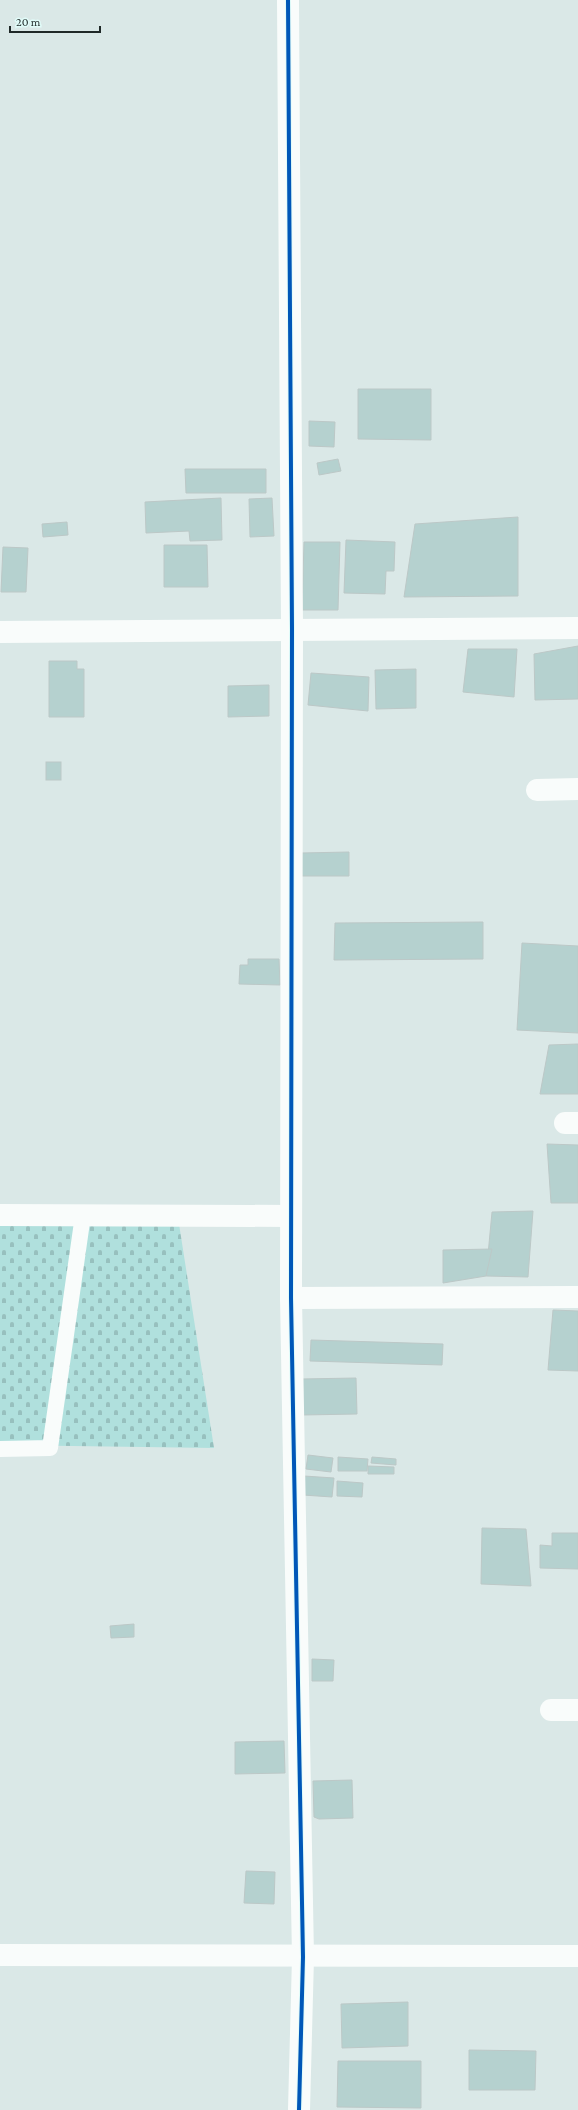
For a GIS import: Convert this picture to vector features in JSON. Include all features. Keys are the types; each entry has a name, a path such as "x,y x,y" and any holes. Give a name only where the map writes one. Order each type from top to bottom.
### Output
{"street":[{"path":"288,0 292,629 291,1298 303,1957 298,2110"},
{"path":"0,632 578,628"},
{"path":"537,790 578,789"},
{"path":"0,1215 291,1216"},
{"path":"291,1298 578,1297"},
{"path":"551,1710 578,1710"},
{"path":"0,1955 303,1957 578,1956"}],"lane":[{"path":"0,1449 50,1448 83,1215"}],"green space":[{"path":"179,1224 214,1448 0,1445 0,1226"}],"building":[{"path":"358,389 431,389 431,440 358,439"},
{"path":"309,421 335,422 334,447 309,446"},
{"path":"338,459 341,471 319,475 317,463"},
{"path":"185,469 266,469 266,493 186,493"},
{"path":"221,498 222,540 190,541 189,531 146,533 145,502"},
{"path":"272,498 274,536 250,537 249,499"},
{"path":"518,517 518,596 404,597 415,524"},
{"path":"67,522 68,535 43,537 42,524"},
{"path":"346,540 395,542 394,571 386,571 385,594 344,593"},
{"path":"304,542 340,542 338,610 302,610"},
{"path":"164,545 207,545 208,587 164,587"},
{"path":"3,547 28,548 26,592 1,592"},
{"path":"578,646 578,699 535,700 534,654"},
{"path":"468,649 517,649 514,697 463,692"},
{"path":"49,661 77,661 77,669 84,669 84,717 49,717"},
{"path":"416,669 416,708 376,709 375,670"},
{"path":"311,673 369,677 368,711 308,705"},
{"path":"269,685 269,716 228,717 228,686"},
{"path":"46,762 61,762 61,780 46,780"},
{"path":"349,852 349,876 302,876 301,853"},
{"path":"483,922 483,959 334,960 335,923"},
{"path":"522,943 578,946 578,1033 517,1030"},
{"path":"248,959 279,959 280,985 239,984 240,965 248,965"},
{"path":"578,1044 578,1094 540,1094 549,1045"},
{"path":"547,1144 578,1145 578,1203 551,1203"},
{"path":"533,1211 528,1277 486,1276 492,1212"},
{"path":"492,1249 486,1276 443,1283 443,1250"},
{"path":"553,1310 578,1311 578,1371 548,1370"},
{"path":"311,1340 443,1344 442,1365 310,1361"},
{"path":"356,1378 357,1414 302,1415 301,1379"},
{"path":"308,1455 333,1458 331,1472 306,1469"},
{"path":"338,1457 368,1459 367,1471 338,1471"},
{"path":"372,1457 396,1459 396,1465 371,1463"},
{"path":"368,1466 394,1467 394,1474 368,1474"},
{"path":"304,1476 334,1478 332,1497 303,1495"},
{"path":"337,1481 363,1483 362,1497 337,1496"},
{"path":"482,1528 526,1529 531,1586 481,1584"},
{"path":"552,1533 578,1533 578,1569 540,1568 540,1545 552,1546"},
{"path":"134,1624 134,1637 111,1638 110,1626"},
{"path":"312,1659 334,1660 333,1681 312,1681"},
{"path":"284,1741 285,1773 235,1774 235,1742"},
{"path":"352,1780 353,1818 319,1819 314,1817 313,1781"},
{"path":"246,1871 275,1872 274,1904 244,1903"},
{"path":"408,2002 408,2046 342,2048 341,2004"},
{"path":"469,2050 536,2051 535,2090 469,2090"},
{"path":"338,2061 421,2061 421,2108 337,2107"}],"cycle path":[{"path":"288,0 292,629 291,1298 303,1957 299,2110"}]}
